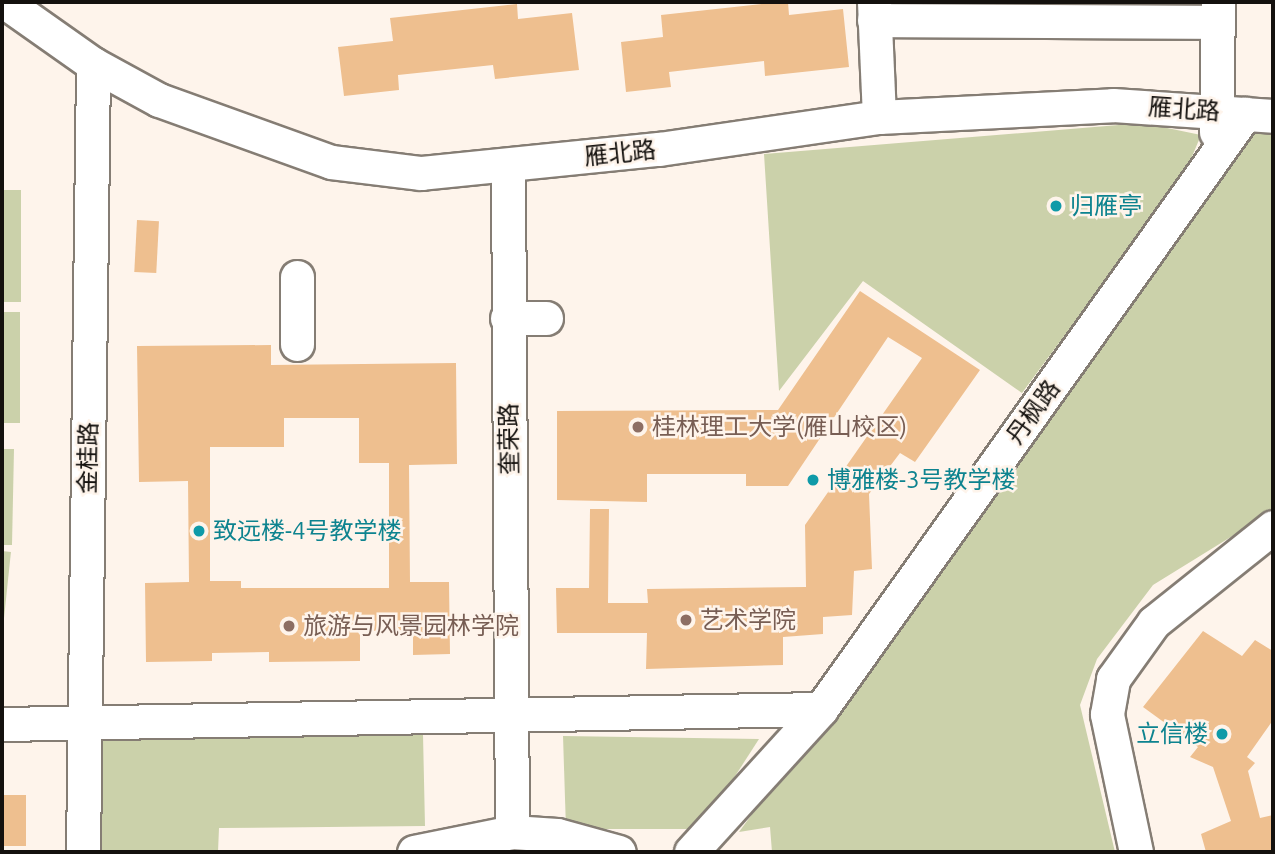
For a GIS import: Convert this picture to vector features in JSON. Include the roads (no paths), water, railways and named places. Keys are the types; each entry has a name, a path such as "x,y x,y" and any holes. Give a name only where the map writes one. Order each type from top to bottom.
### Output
{"street":[{"name":"雁北路","path":"5,2 93,64 159,100 331,162 421,173 659,149 879,117 1113,105 1245,114"},
{"path":"879,117 874,11 1218,12 1245,114"},
{"name":"金桂路","path":"83,852 93,64"},
{"name":"丹枫路","path":"691,852 821,709 1245,114"},
{"name":"奎荣路","path":"508,165 512,832"},
{"path":"297,277 297,344"},
{"path":"507,318 546,318"},
{"path":"1136,852 1107,714 1113,679 1154,622 1273,527"},
{"path":"2,724 821,709"},
{"path":"414,852 512,832 557,835 619,852"}],"place":[{"name":"归雁亭","path":"1056,206"},
{"name":"桂林理工大学(雁山校区)","path":"638,427"},
{"name":"博雅楼-3号教学楼","path":"813,480"},
{"name":"致远楼-4号教学楼","path":"199,531"},
{"name":"艺术学院","path":"686,620"},
{"name":"旅游与风景园林学院","path":"289,626"},
{"name":"立信楼","path":"1222,734"}]}
